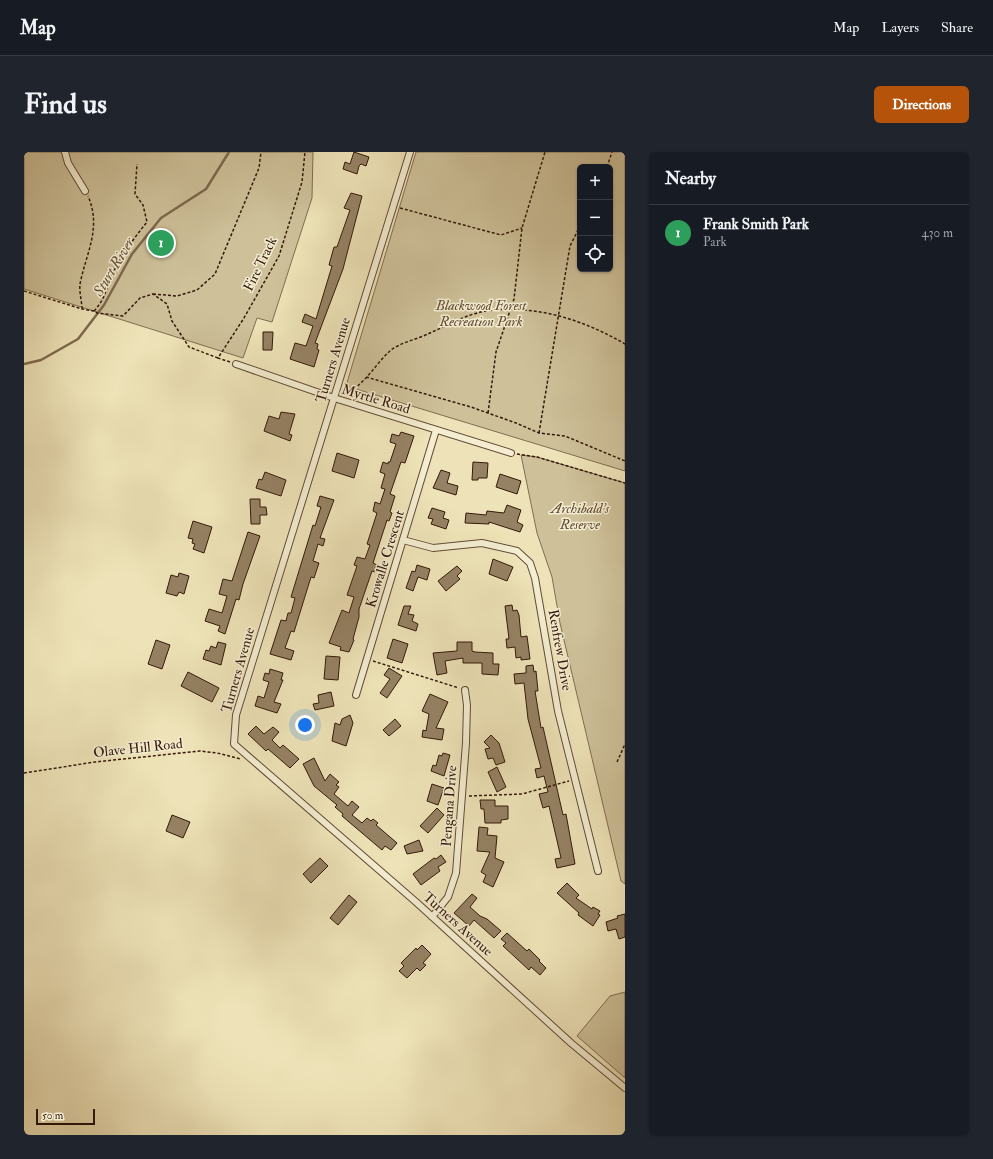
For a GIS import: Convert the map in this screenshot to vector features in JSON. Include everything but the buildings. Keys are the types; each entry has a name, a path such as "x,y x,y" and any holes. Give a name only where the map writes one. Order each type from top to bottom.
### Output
{"street":[{"path":"65,152 68,163 85,191"},
{"name":"Turners Avenue","path":"410,152 236,715 234,744 432,917 571,1044 625,1088"},
{"name":"Myrtle Road","path":"236,364 334,398 510,453"},
{"name":"Krowalle Crescent","path":"356,695 436,430"},
{"name":"Renfrew Drive","path":"403,540 433,548 482,543 497,545 517,551 530,563 535,578 558,711 598,871"},
{"name":"Pengana Drive","path":"432,917 448,897 456,873 467,705 465,690"}],"path":[{"path":"24,291 97,313 123,316 140,298 153,294 177,296 196,290 215,274 258,168 261,152"},
{"name":"Fire Track","path":"218,358 244,318 279,256 302,182 305,152"},
{"path":"488,413 496,352 514,299 522,228 545,152"},
{"path":"608,164 612,152"},
{"path":"94,311 102,302 112,274 129,245 147,222 143,206 135,194 137,164"},
{"path":"82,309 80,286 93,238 94,210 85,191"},
{"path":"393,206 501,235 522,228"},
{"path":"539,433 557,316 570,246 577,232"},
{"path":"153,294 167,304 172,321 189,347 236,364"},
{"path":"334,398 348,392 366,377 392,350 457,321 486,311 534,310 600,330 625,344"},
{"path":"366,377 488,413 539,433 565,436 625,461"},
{"path":"510,453 538,457 625,483"},
{"path":"367,659 465,690"},
{"path":"617,762 625,744"},
{"name":"Olave Hill Road","path":"24,773 95,762 200,751 217,753 254,763"},
{"path":"462,797 522,794 575,779"}],"green space":[{"path":"24,152 313,152 312,198 272,322 257,318 243,358 24,289"},
{"name":"Blackwood Forest Recreation Park","path":"416,152 625,152 625,471 346,386"},
{"name":"Archibald's Reserve","path":"521,455 537,457 625,483 625,884 621,881 560,623 552,577 537,533"},
{"path":"625,992 625,1078 577,1036 610,996"}],"waterway":[{"name":"Sturt River","path":"24,364 41,360 78,339 104,305 132,254 161,218 206,189 229,152"}],"place":[{"name":"Frank Smith Park","path":"161,243"}]}
